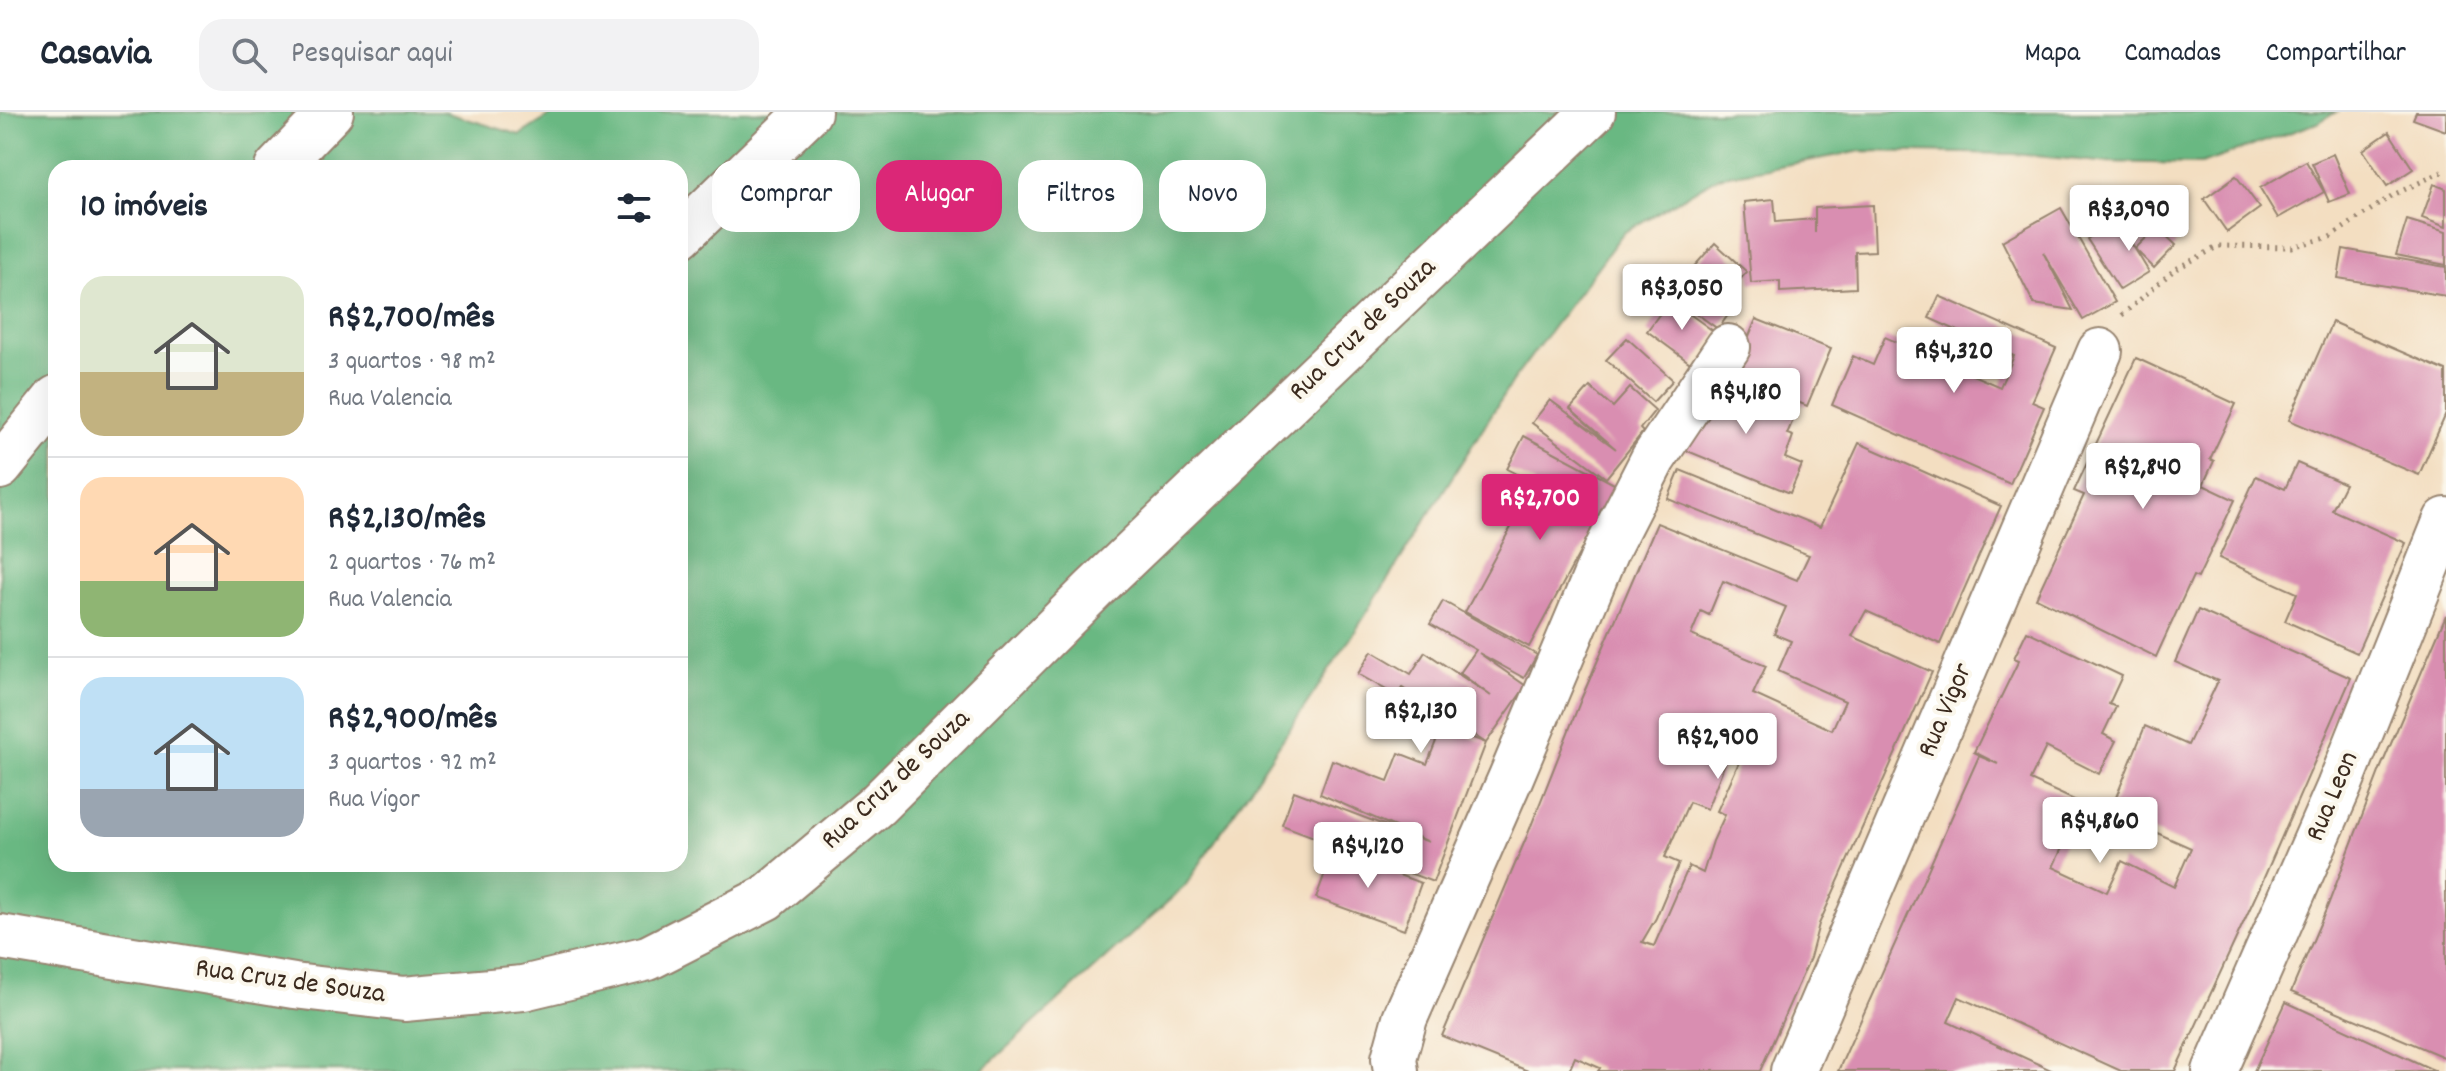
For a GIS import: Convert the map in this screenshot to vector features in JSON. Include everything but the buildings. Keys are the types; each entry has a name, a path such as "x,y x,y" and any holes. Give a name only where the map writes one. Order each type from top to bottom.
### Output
{"street":[{"path":"285,160 331,112"},
{"path":"688,228 809,112"},
{"name":"Rua Cruz de Souza","path":"0,937 294,986 404,999 523,988 648,958 753,905 766,898 877,805 1094,589 1593,112"},
{"path":"1396,1071 1394,1058 1405,1018 1606,551 1653,459 1728,347"},
{"name":"Rua Vigor","path":"1793,1071 2100,351"},
{"path":"0,467 48,412"},
{"name":"Rua Leon","path":"2215,1071 2339,787 2446,520"}],"path":[{"path":"2100,351 2124,310 2174,270 2219,246 2292,247 2330,237 2393,195 2446,170"}],"green space":[{"path":"0,112 444,112 520,135 556,112 2336,112 2317,123 2201,164 2100,162 2014,154 1862,151 1718,177 1623,233 1512,382 1356,630 1185,886 981,1071 0,1071"}]}
